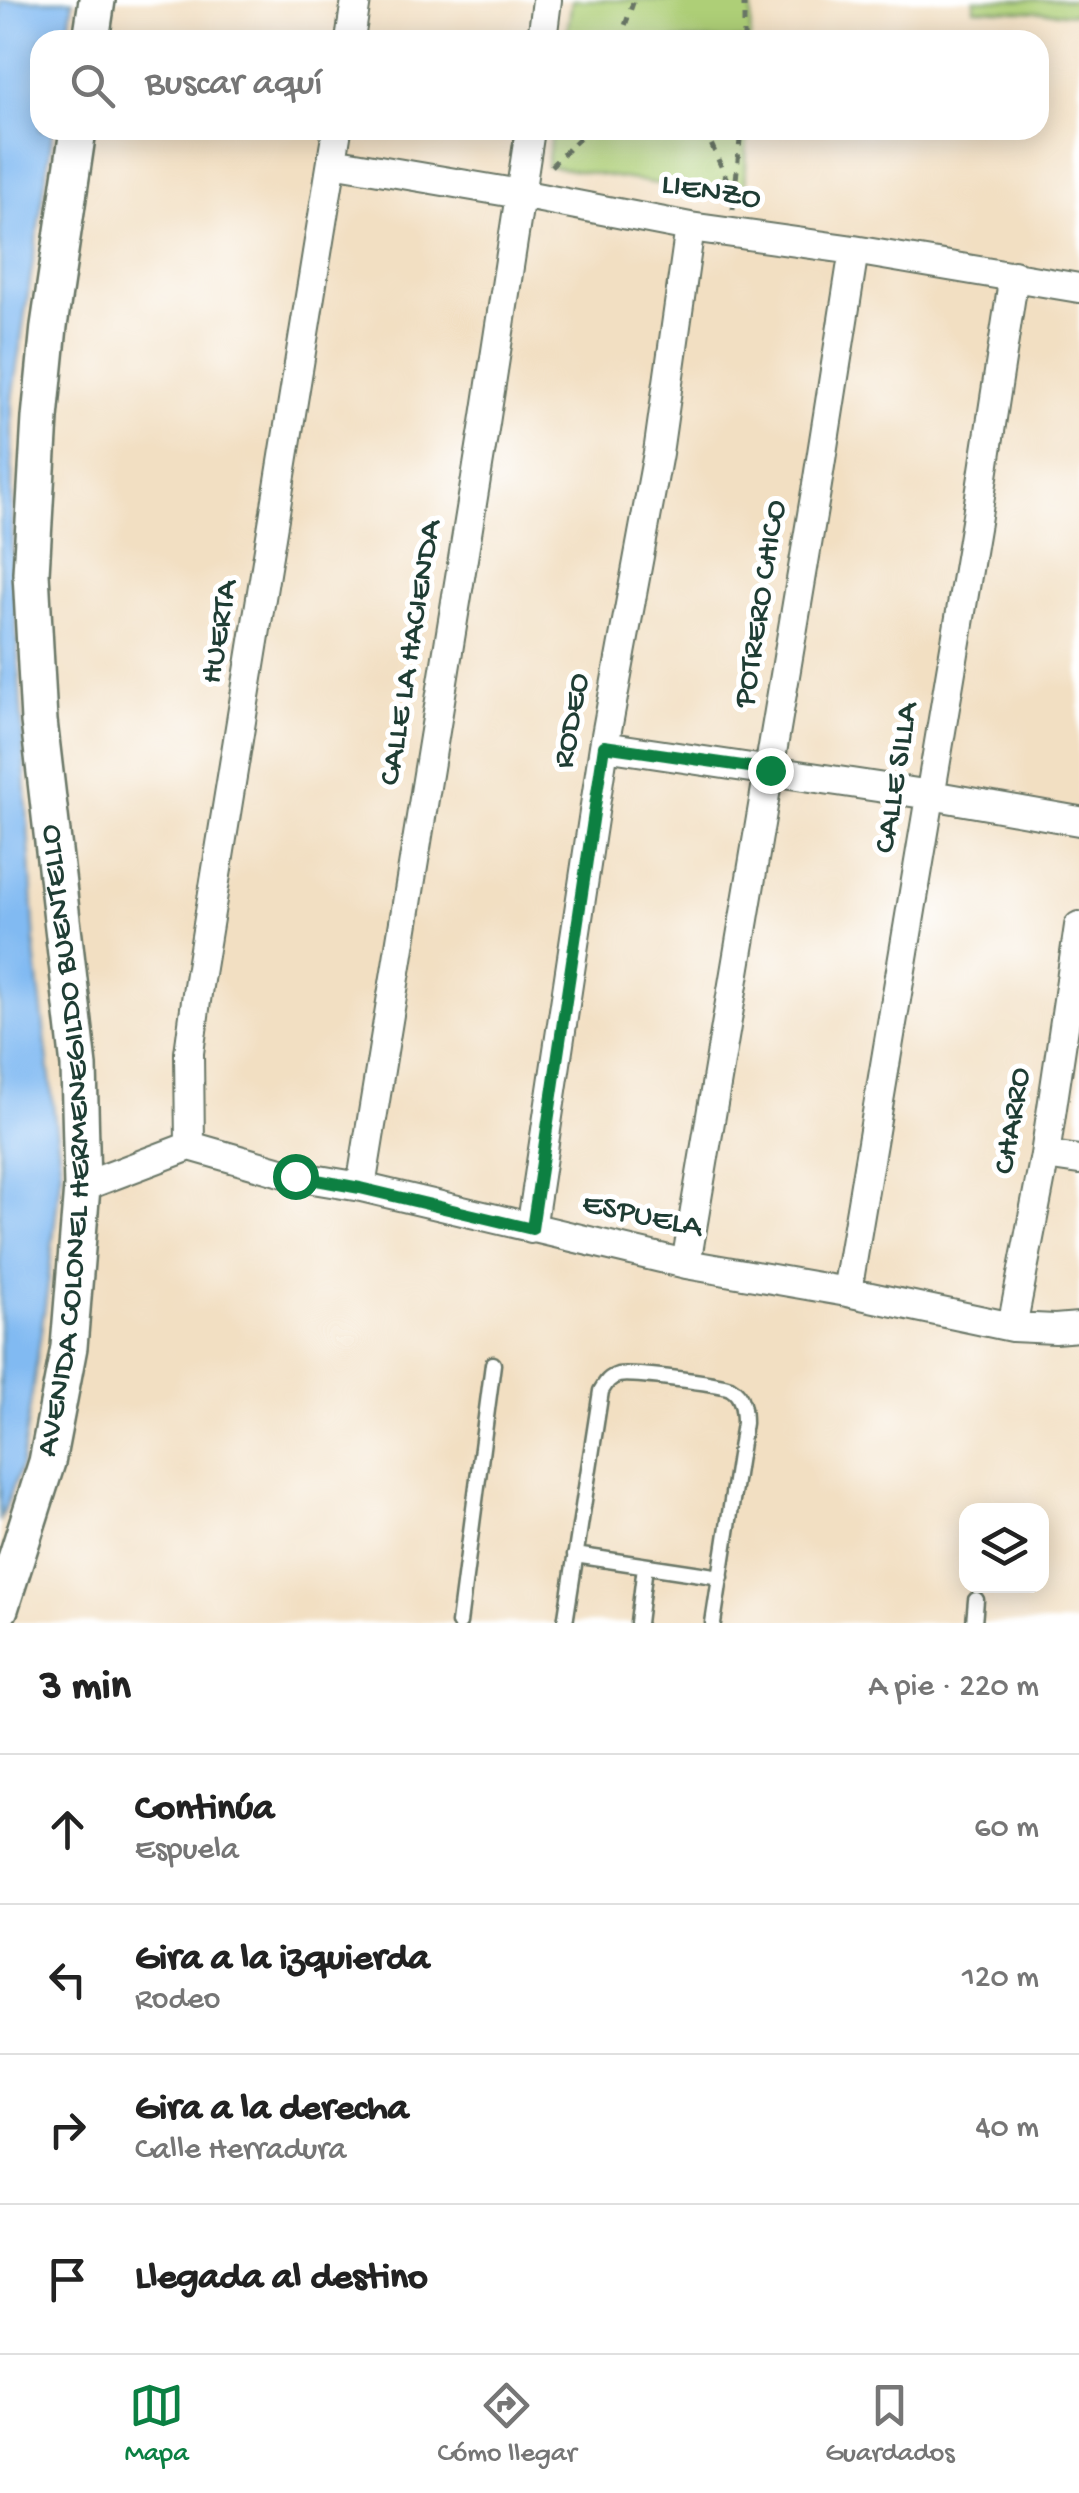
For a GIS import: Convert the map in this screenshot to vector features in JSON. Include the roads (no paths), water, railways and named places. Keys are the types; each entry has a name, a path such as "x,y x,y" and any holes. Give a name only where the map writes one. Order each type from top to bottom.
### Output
{"street":[{"path":"92,30 97,0"},
{"path":"352,30 356,0"},
{"path":"543,30 546,0"},
{"name":"AVENIDA COLONEL HERMENEGILDO BUENTELLO","path":"0,1610 47,1462 69,1347 82,1187 79,1066 39,722 31,572 49,326 77,140"},
{"name":"HUERTA","path":"190,1146 188,1052 335,140"},
{"name":"CALLE LA HACIENDA","path":"360,1188 528,140"},
{"name":"LIENZO","path":"332,162 690,227 1079,288"},
{"name":"RODEO","path":"532,1229 604,746 658,453 690,227"},
{"name":"POTRERO CHICO","path":"686,1264 854,250"},
{"name":"CALLE SILLA","path":"847,1292 1014,276"},
{"path":"604,746 1079,821"},
{"name":"CHARRO","path":"1012,1327 1075,984 1079,926"},
{"path":"82,1187 190,1146"},
{"name":"ESPUELA","path":"190,1146 295,1176 686,1264 847,1292 1012,1327 1079,1328"},
{"path":"1044,1155 1079,1160"}],"lane":[{"path":"459,1623 492,1364"},
{"path":"565,1623 601,1391 608,1379 621,1374 730,1388 740,1398 744,1424 713,1623"},
{"path":"574,1555 721,1578"},
{"path":"638,1623 645,1566"},
{"path":"974,1623 976,1600"}],"water":[{"path":"0,0 73,0 68,30 30,30 30,140 51,140 12,399 12,552 36,961 61,1170 21,1466 0,1522"}]}
